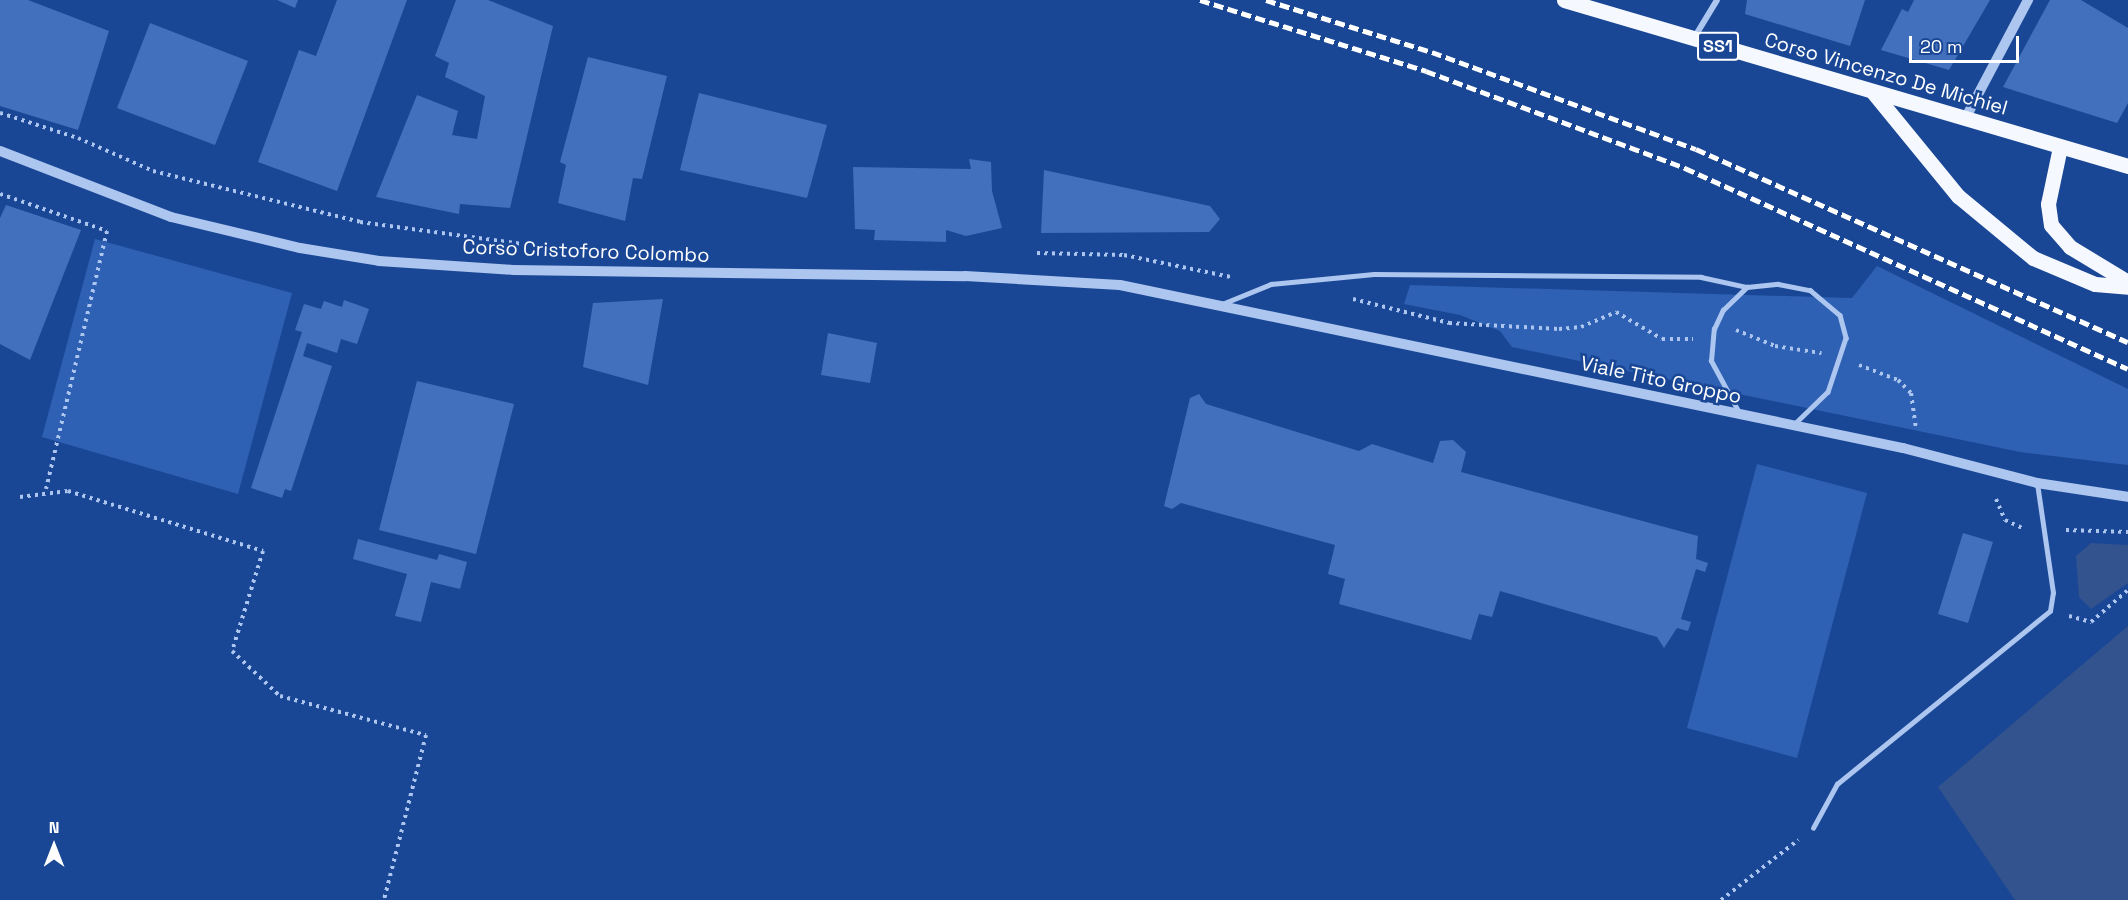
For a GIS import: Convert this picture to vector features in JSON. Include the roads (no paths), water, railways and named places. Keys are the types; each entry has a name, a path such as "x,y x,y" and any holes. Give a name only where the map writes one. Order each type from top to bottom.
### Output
{"main road":[{"name":"Corso Vincenzo De Michiel","path":"1564,0 2128,166"},
{"path":"1872,91 1958,196 2033,258 2095,284 2128,287"},
{"path":"2060,147 2048,204 2051,225 2070,247 2128,282"}],"street":[{"path":"1693,39 1717,0"},
{"path":"1965,119 2028,0"},
{"name":"Corso Cristoforo Colombo","path":"0,151 171,217 379,261 513,270 965,276 1120,285 1187,296"},
{"name":"Viale Tito Groppo","path":"1187,296 1740,414 2037,483 2128,497"}],"lane":[{"path":"1222,304 1270,284 1374,274 1701,277 1747,287 1778,284 1810,290 1840,315 1846,338 1828,392 1793,426"},
{"path":"1740,414 1712,361 1714,329 1723,310 1747,287"},
{"path":"1813,828 1836,784 2050,611 2053,593 2037,483"}],"railway":[{"path":"1200,0 1426,71 1685,168 2128,369"},
{"path":"1266,0 1432,52 1696,149 2128,342"}]}
